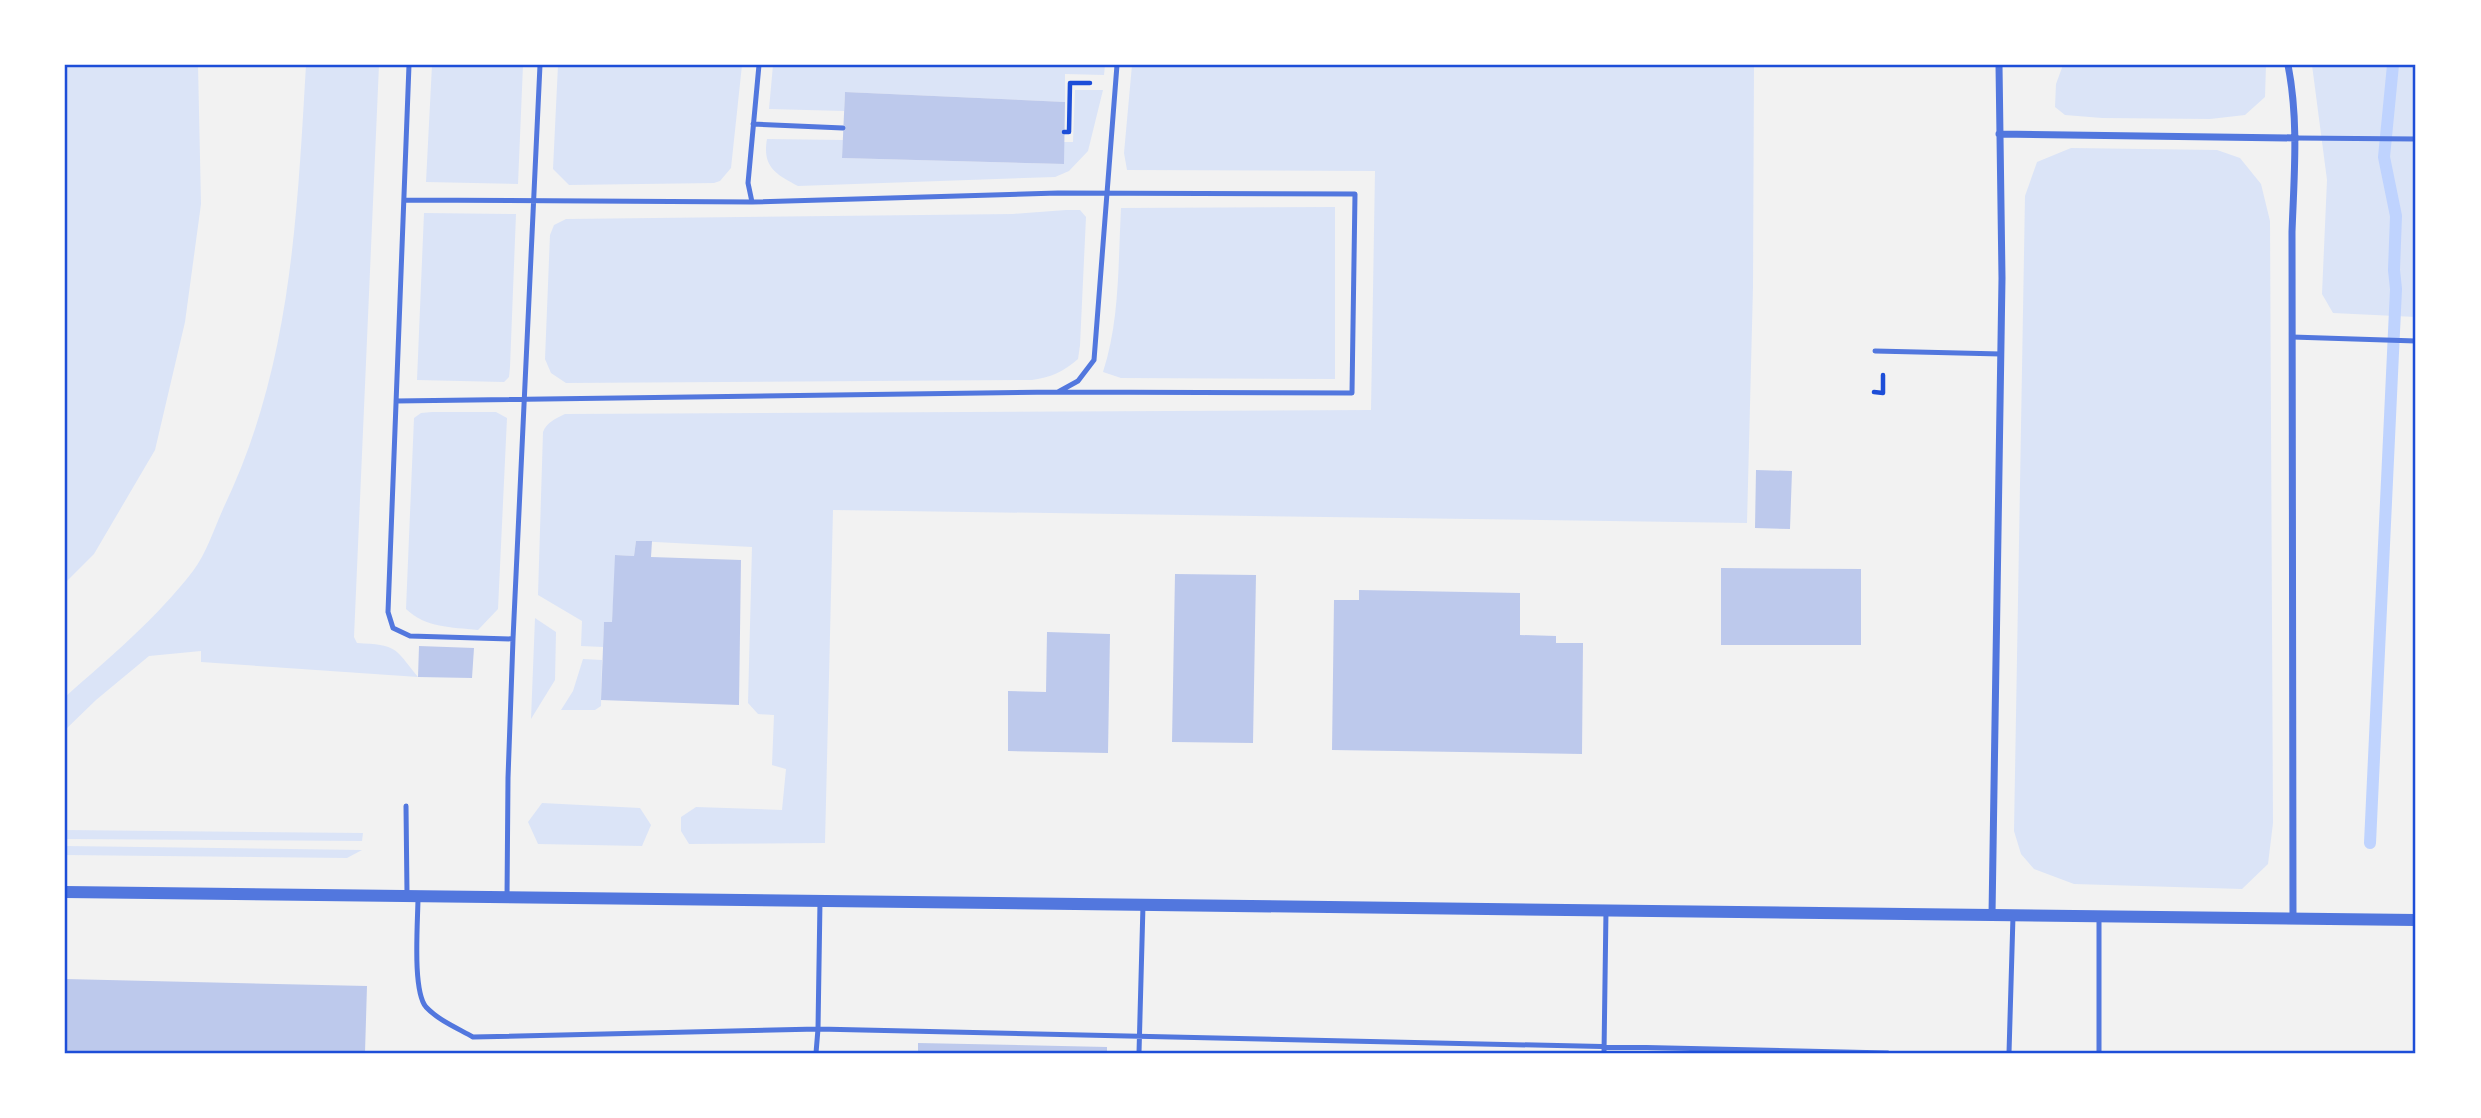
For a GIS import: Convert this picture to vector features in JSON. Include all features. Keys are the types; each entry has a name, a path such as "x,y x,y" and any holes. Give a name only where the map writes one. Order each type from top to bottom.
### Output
{"street":[{"path":"1992,915 2002,278 1999,65"},
{"path":"2288,65 2296,138 2292,232 2293,919"},
{"path":"1999,134 2296,138"},
{"path":"65,892 2416,920"}],"lane":[{"path":"409,65 388,612 393,628 411,636 513,639"},
{"path":"507,897 513,639 540,65"},
{"path":"752,202 748,183 759,65"},
{"path":"1058,392 1078,381 1094,360 1116,65"},
{"path":"753,124 843,128"},
{"path":"2296,138 2416,139"},
{"path":"396,401 1058,392 1352,393 1355,194 1107,192 752,202 404,200"},
{"path":"2292,337 2413,341"},
{"path":"1874,351 2001,354"},
{"path":"406,806 417,982 424,1005 440,1018 473,1037 818,1029 1139,1035 1605,1050 1888,1053"},
{"path":"816,1053 820,901"},
{"path":"1139,1053 1143,905"},
{"path":"1605,1050 1606,910"},
{"path":"2009,1053 2013,916"},
{"path":"2099,917 2099,1053"}],"path":[{"path":"1064,132 1069,132 1070,83 1115,81"}],"shaded area":[{"path":"65,65 198,65 201,204 185,322 155,450 94,554 65,583"},
{"path":"306,65 379,65 354,637 357,643 380,645 394,650 418,677 201,662 201,651 149,656 65,730 65,697 148,621 179,589 198,564 246,456 277,347 287,292 299,179"},
{"path":"432,65 523,65 518,184 426,182"},
{"path":"558,65 742,65 731,168 720,181 714,183 569,185 553,169"},
{"path":"773,65 1105,65 1104,75 1065,74 1065,102 845,92 844,111 769,109"},
{"path":"1132,65 1754,65 1753,287 1747,523 833,510 825,843 689,844 681,831 681,817 696,807 782,810 786,769 772,765 774,715 758,714 748,703 752,547 636,541 634,556 616,555 612,622 604,622 603,647 581,646 582,621 538,595 543,432 552,421 565,414 1371,410 1375,171 1127,170 1124,153"},
{"path":"2063,65 2266,65 2265,97 2245,115 2210,119 2065,115 2055,107 2056,84"},
{"path":"2312,65 2416,65 2416,317 2333,313 2322,294 2327,180"},
{"path":"1075,90 1103,90 1088,151 1069,171 1055,177 798,186 777,173 767,156 767,139 843,140 842,158 1064,164 1064,142 1073,142"},
{"path":"2071,148 2217,150 2240,158 2261,184 2270,221 2273,823 2268,864 2242,889 2074,884 2034,869 2021,854 2014,831 2025,196 2037,162"},
{"path":"1335,207 1335,379 1121,378 1103,372 1113,332 1121,208"},
{"path":"1080,210 1086,217 1080,345 1078,359 1062,371 1046,377 1032,380 566,383 551,373 545,359 550,235 554,225 566,219 1013,214"},
{"path":"424,213 516,214 510,367 509,377 504,382 417,380"},
{"path":"496,412 507,418 498,609 478,630 430,623 406,609 414,418 421,413"},
{"path":"535,618 556,632 555,680 531,719"},
{"path":"583,659 602,660 601,706 595,710 561,710 573,691"},
{"path":"542,803 640,808 651,825 642,846 538,844 528,822"},
{"path":"65,830 363,833 362,841 65,839"},
{"path":"65,846 362,850 347,858 65,855"}],"building":[{"path":"845,92 1065,102 1064,164 842,158"},
{"path":"1756,470 1792,471 1790,529 1755,528"},
{"path":"636,541 652,541 651,557 741,560 739,705 601,700 604,622 612,622 615,555 634,556"},
{"path":"1721,568 1861,569 1861,645 1721,645"},
{"path":"1175,574 1256,575 1253,743 1172,742"},
{"path":"1359,590 1520,593 1520,635 1556,636 1556,643 1583,643 1582,754 1332,750 1334,600 1359,600"},
{"path":"1047,632 1110,634 1108,753 1008,751 1008,691 1046,692"},
{"path":"419,646 474,648 472,678 418,677"},
{"path":"65,979 367,986 365,1053 65,1053"},
{"path":"918,1043 1107,1047 1107,1053 918,1053"}],"waterway":[{"path":"2370,843 2396,289 2396,216 2384,157 2393,65"}]}
